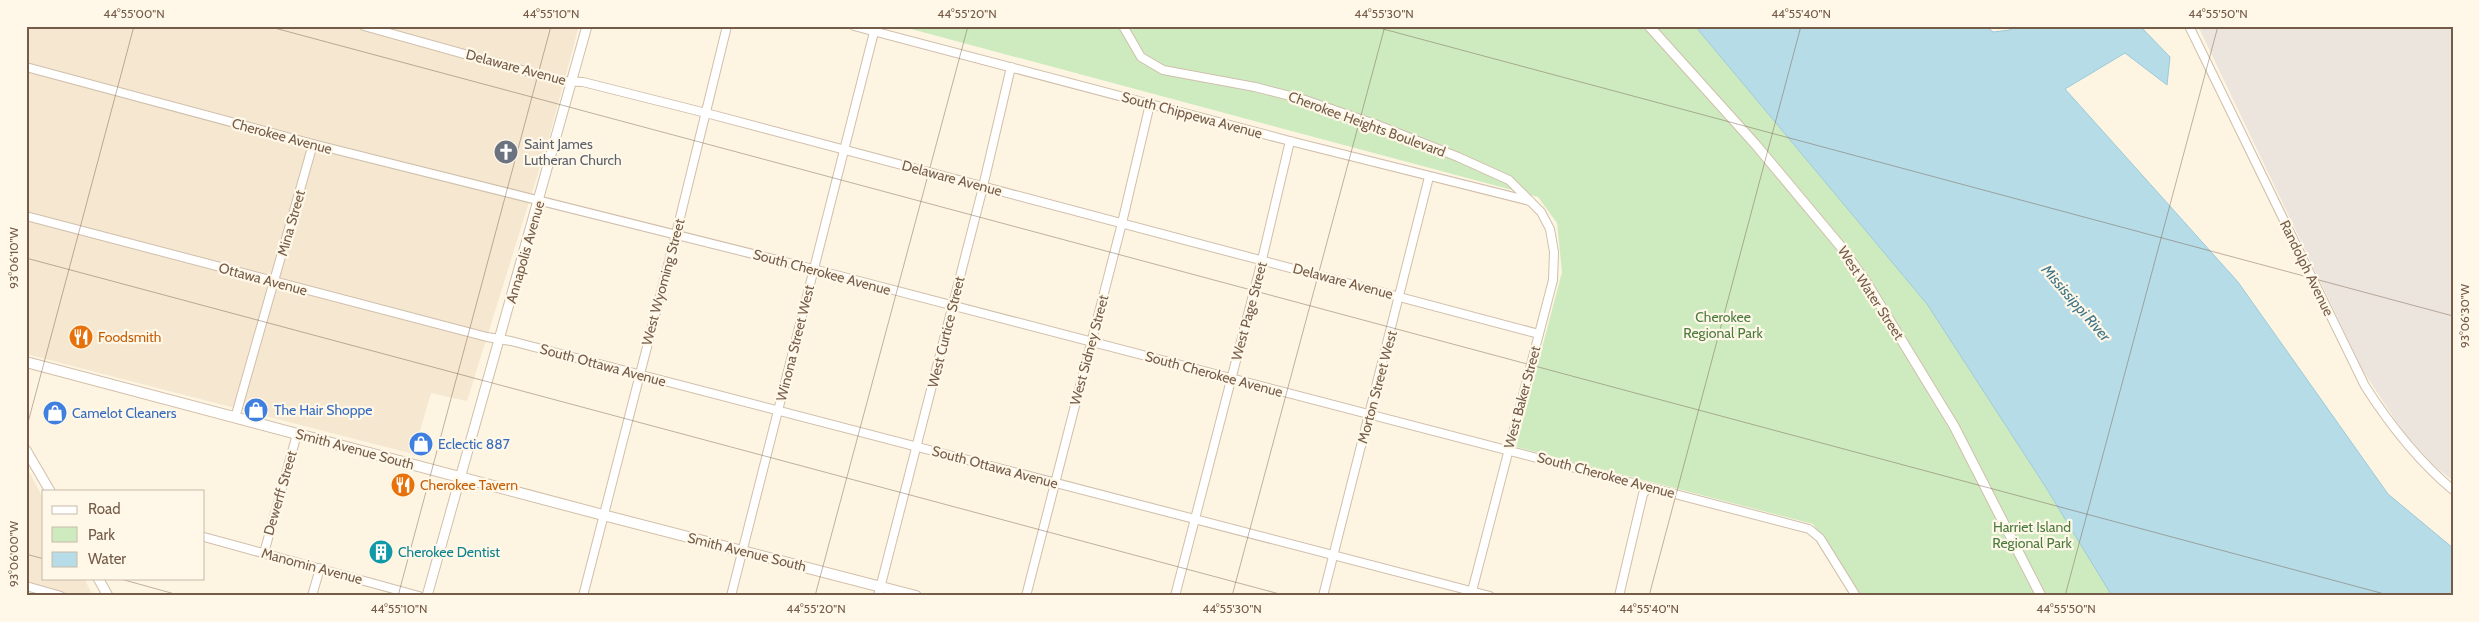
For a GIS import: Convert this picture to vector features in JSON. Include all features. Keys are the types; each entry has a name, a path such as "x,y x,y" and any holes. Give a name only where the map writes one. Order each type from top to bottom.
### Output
{"main road":[{"name":"Smith Avenue South","path":"26,362 742,551 879,591 916,596"}],"street":[{"name":"Delaware Avenue","path":"364,26 561,81 583,82 706,113 1539,334"},
{"name":"Annapolis Avenue","path":"427,596 587,26"},
{"name":"West Wyoming Street","path":"582,596 728,26"},
{"name":"South Chippewa Avenue","path":"854,26 1429,177 1532,201"},
{"name":"Cherokee Heights Boulevard","path":"1123,26 1141,57 1163,70 1283,94 1375,124 1458,156 1509,180 1532,201"},
{"name":"West Water Street","path":"1649,26 1756,145 1842,248 1868,285 1954,426 2041,596"},
{"name":"Randolph Avenue","path":"2189,26 2365,386 2390,425 2408,447 2453,490"},
{"name":"Winona Street West","path":"731,596 874,32"},
{"name":"Cherokee Avenue","path":"26,67 313,144 539,201"},
{"name":"West Curtice Street","path":"879,591 983,186 1011,67"},
{"name":"West Sidney Street","path":"1026,596 1122,223 1150,104"},
{"name":"West Page Street","path":"1175,596 1262,259 1290,141"},
{"name":"Mina Street","path":"236,418 313,144"},
{"name":"Morton Street West","path":"1323,596 1429,177"},
{"name":"South Cherokee Avenue","path":"539,201 813,269 1809,529 1820,538 1856,596"},
{"name":"West Baker Street","path":"1471,593 1553,280 1554,252 1550,229 1541,212 1532,201"},
{"name":"Ottawa Avenue","path":"26,216 274,282 500,339"},
{"name":"South Ottawa Avenue","path":"500,339 1055,482 1471,593 1490,596"},
{"name":"Dewerff Street","path":"264,553 297,434"},
{"path":"26,450 49,490"},
{"path":"1619,596 1643,494 1649,487"},
{"name":"Manomin Avenue","path":"205,537 419,596"},
{"path":"312,596 320,568"},
{"path":"99,580 108,596"},
{"path":"26,586 61,596"}],"shaded area":[{"path":"26,26 579,26 548,141 467,401 431,393 413,454 26,354"},
{"path":"2198,26 2453,26 2453,481 2433,465 2404,433 2363,371"},
{"path":"26,466 42,496 42,580 85,580 93,596 26,596"}],"green space":[{"name":"Cherokee Regional Park","path":"900,26 1695,26 1927,304 2045,486 2112,596 1858,596 1813,524 1516,447 1562,272 1557,223 1538,197"}],"water":[{"name":"Mississippi River","path":"1695,26 1986,26 1993,32 2010,30 2012,26 2140,26 2170,57 2167,85 2125,53 2065,89 2238,282 2388,494 2453,548 2453,596 2112,596 2045,486 1927,304"}],"place":[{"name":"Saint James Lutheran Church","path":"506,152"},
{"name":"Foodsmith","path":"81,337"},
{"name":"The Hair Shoppe","path":"256,410"},
{"name":"Camelot Cleaners","path":"55,413"},
{"name":"Eclectic 887","path":"421,444"},
{"name":"Cherokee Tavern","path":"403,485"},
{"name":"Cherokee Dentist","path":"381,552"}],"park label":[{"name":"Harriet Island Regional Park","path":"2032,536"}]}
